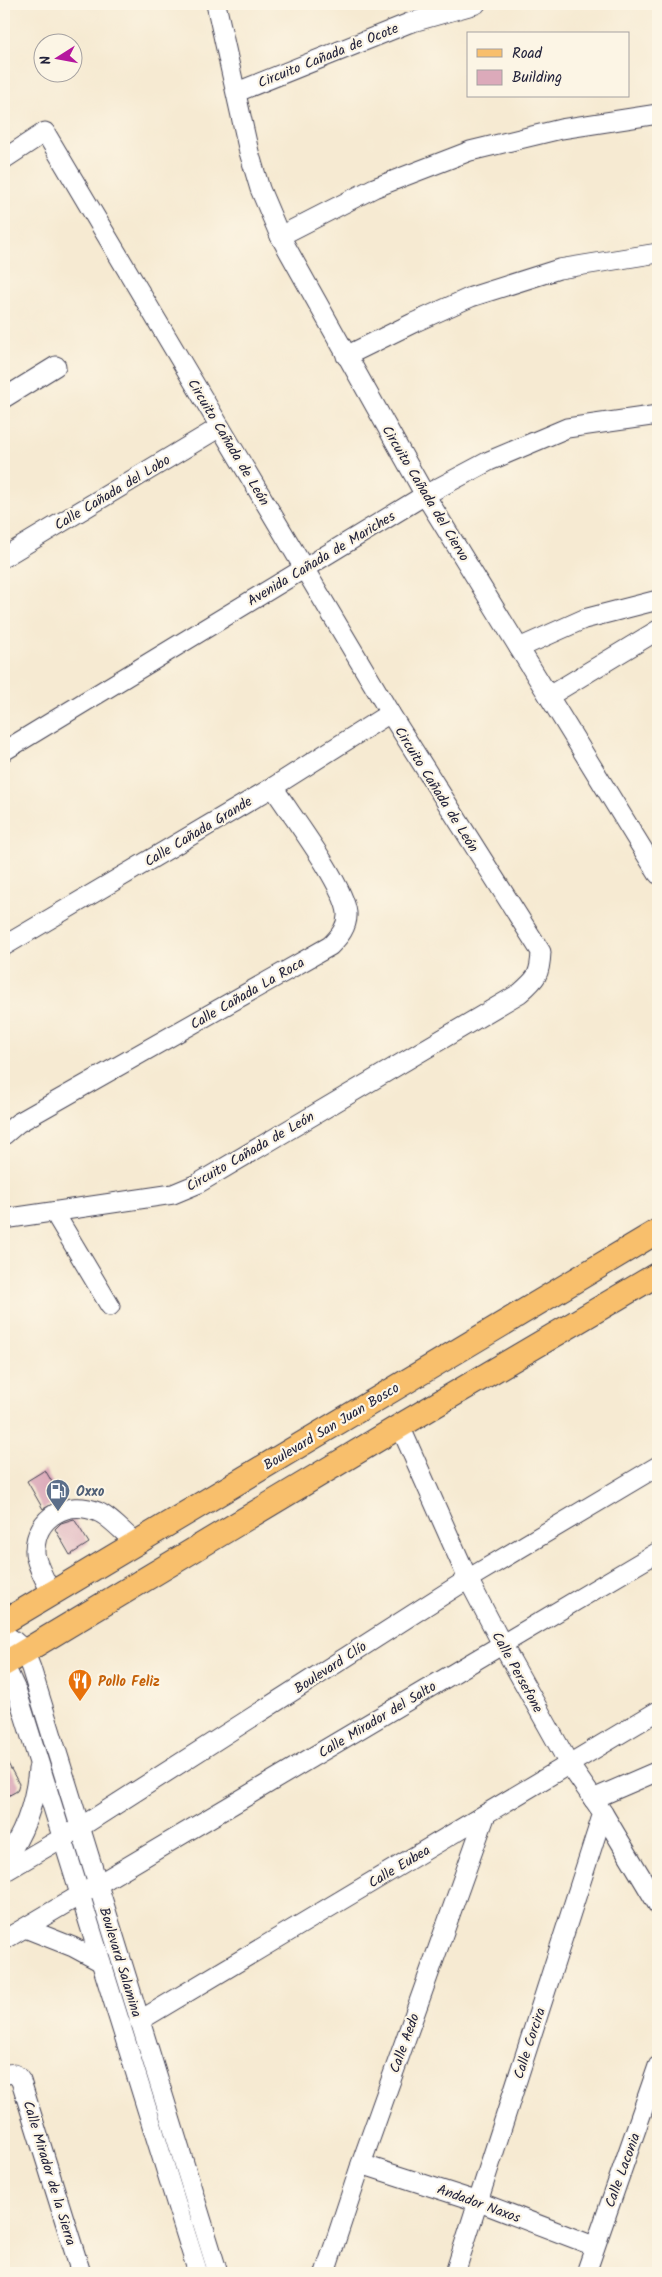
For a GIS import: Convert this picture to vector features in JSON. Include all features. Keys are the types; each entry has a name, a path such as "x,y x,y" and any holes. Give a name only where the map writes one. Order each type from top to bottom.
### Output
{"main road":[{"name":"Boulevard San Juan Bosco","path":"4,1622 658,1231"},
{"path":"4,1664 400,1426 658,1274"},
{"path":"25,1609 19,1634 22,1642 30,1648"}],"street":[{"name":"Circuito Cañada del Ciervo","path":"216,4 249,152 260,189 280,236 425,495 549,696 651,847 658,874"},
{"name":"Circuito Cañada de Ocote","path":"237,92 409,23 476,4"},
{"path":"280,236 374,188 470,151 561,129 658,114"},
{"name":"Circuito Cañada de León","path":"4,160 45,132 390,713 540,952 540,968 536,979 520,993 197,1184 172,1194 4,1220"},
{"path":"346,356 413,323 480,294 559,269 658,254"},
{"path":"4,398 56,366"},
{"name":"Avenida Cañada de Mariches","path":"4,751 425,495 489,461 567,428 658,415"},
{"name":"Calle Cañada del Lobo","path":"4,557 220,427"},
{"path":"519,648 584,619 658,600"},
{"path":"549,696 658,630"},
{"name":"Calle Cañada Grande","path":"4,946 273,787 390,713"},
{"name":"Calle Cañada La Roca","path":"4,1135 26,1118 330,946 342,934 347,915 342,892 273,787"},
{"path":"54,1212 110,1306"},
{"name":"Calle Persefone","path":"400,1426 468,1579 502,1644 569,1764 598,1806 658,1905"},
{"name":"Boulevard Clío","path":"4,1872 71,1833 468,1579 658,1466"},
{"path":"51,1594 34,1552 38,1529 55,1512 77,1508 98,1512 136,1543"},
{"name":"Calle Mirador del Salto","path":"4,1940 658,1552"},
{"path":"25,1609 11,1622 4,1634 30,1648"},
{"name":"Boulevard Salamina","path":"30,1648 71,1833 89,1891 139,2021 218,2273"},
{"name":"Boulevard Salamina","path":"4,1664 10,1697 71,1833"},
{"name":"Calle Eubea","path":"139,2021 658,1711"},
{"path":"4,1861 13,1849 29,1817 35,1796 38,1760"},
{"path":"598,1806 658,1771"},
{"name":"Calle Corcira","path":"455,2273 479,2202 598,1806"},
{"name":"Calle Aedo","path":"325,2273 486,1814"},
{"name":"Boulevard Salamina","path":"89,1891 101,1962 198,2273"},
{"path":"25,1928 73,1947 101,1962"},
{"name":"Calle Laconia","path":"586,2273 658,2066"},
{"name":"Calle Mirador de la Sierra","path":"10,2075 21,2081 82,2273"},
{"name":"Andador Naxos","path":"362,2164 479,2202 594,2246"}],"building":[{"path":"45,1470 62,1499 43,1509 27,1481"},
{"path":"74,1519 89,1543 70,1555 55,1529 61,1523"},
{"path":"4,1756 19,1784 17,1791 4,1798"}],"place":[{"name":"Oxxo","path":"58,1512"},
{"name":"Pollo Feliz","path":"80,1702"}]}
